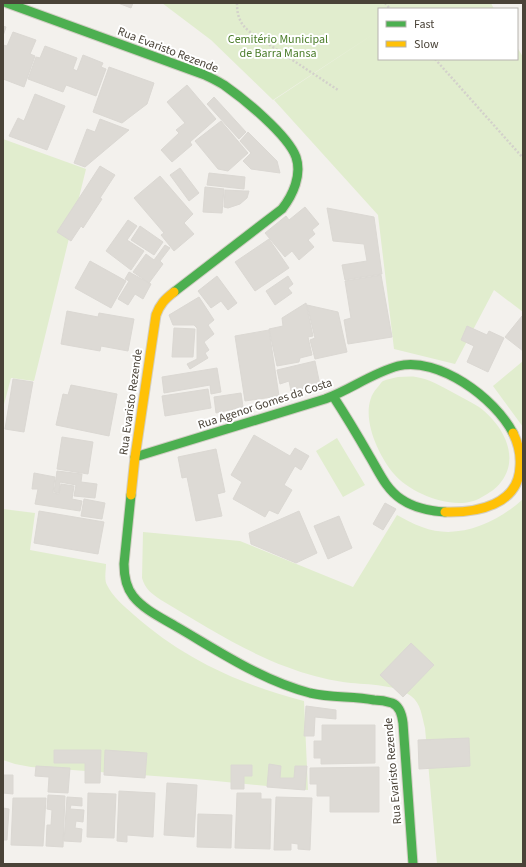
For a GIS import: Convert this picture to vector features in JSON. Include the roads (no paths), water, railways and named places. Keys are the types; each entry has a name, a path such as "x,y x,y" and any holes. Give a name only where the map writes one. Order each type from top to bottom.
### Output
{"street":[{"name":"Rua Evaristo Rezende","path":"7,3 205,75 223,84 254,110 292,148 298,169 294,188 288,201 282,209 165,300 160,305 156,315 135,457 124,564 126,581 129,589 141,604 236,663 272,681 311,693 332,697 360,697 391,703 396,706 402,715 403,723 413,864"},
{"name":"Rua Agenor Gomes da Costa","path":"135,457 333,396 395,367 417,364 446,374 466,384 480,393 498,410 514,434 521,458 518,480 513,490 507,497 481,509 440,512 427,510 404,501 395,495 383,478 333,396"}],"park label":[{"name":"Cemitério Municipal de Barra Mansa","path":"278,46"}]}
